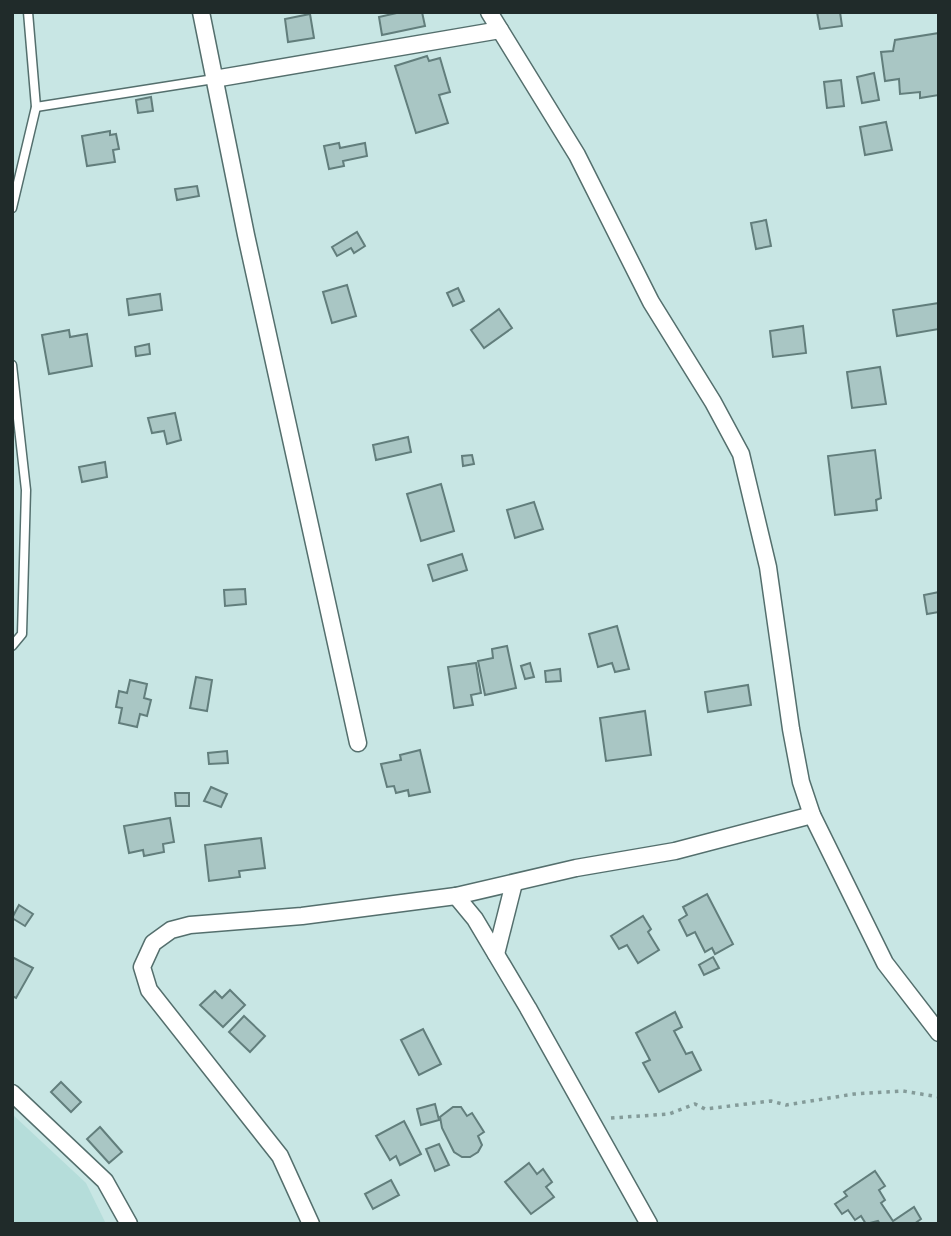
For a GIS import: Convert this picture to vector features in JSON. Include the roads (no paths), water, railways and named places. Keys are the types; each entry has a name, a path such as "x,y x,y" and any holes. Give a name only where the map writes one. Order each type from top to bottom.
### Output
{"street":[{"path":"201,12 358,743"},
{"path":"489,12 577,155 651,302 713,402 741,454 768,567 791,730 801,782 812,815 885,963 939,1033"},
{"path":"214,79 500,30"},
{"path":"311,1224 280,1156 149,990 142,967 153,943 171,930 191,925 302,916 456,896 576,868 675,851 812,815"},
{"path":"496,954 514,883"},
{"path":"456,896 496,954 592,1119 649,1224"},
{"path":"12,1093 105,1181 129,1224"}],"lane":[{"path":"12,208 36,107 29,12"},
{"path":"36,107 214,79"},
{"path":"12,646 22,634 26,490 13,371"}]}
